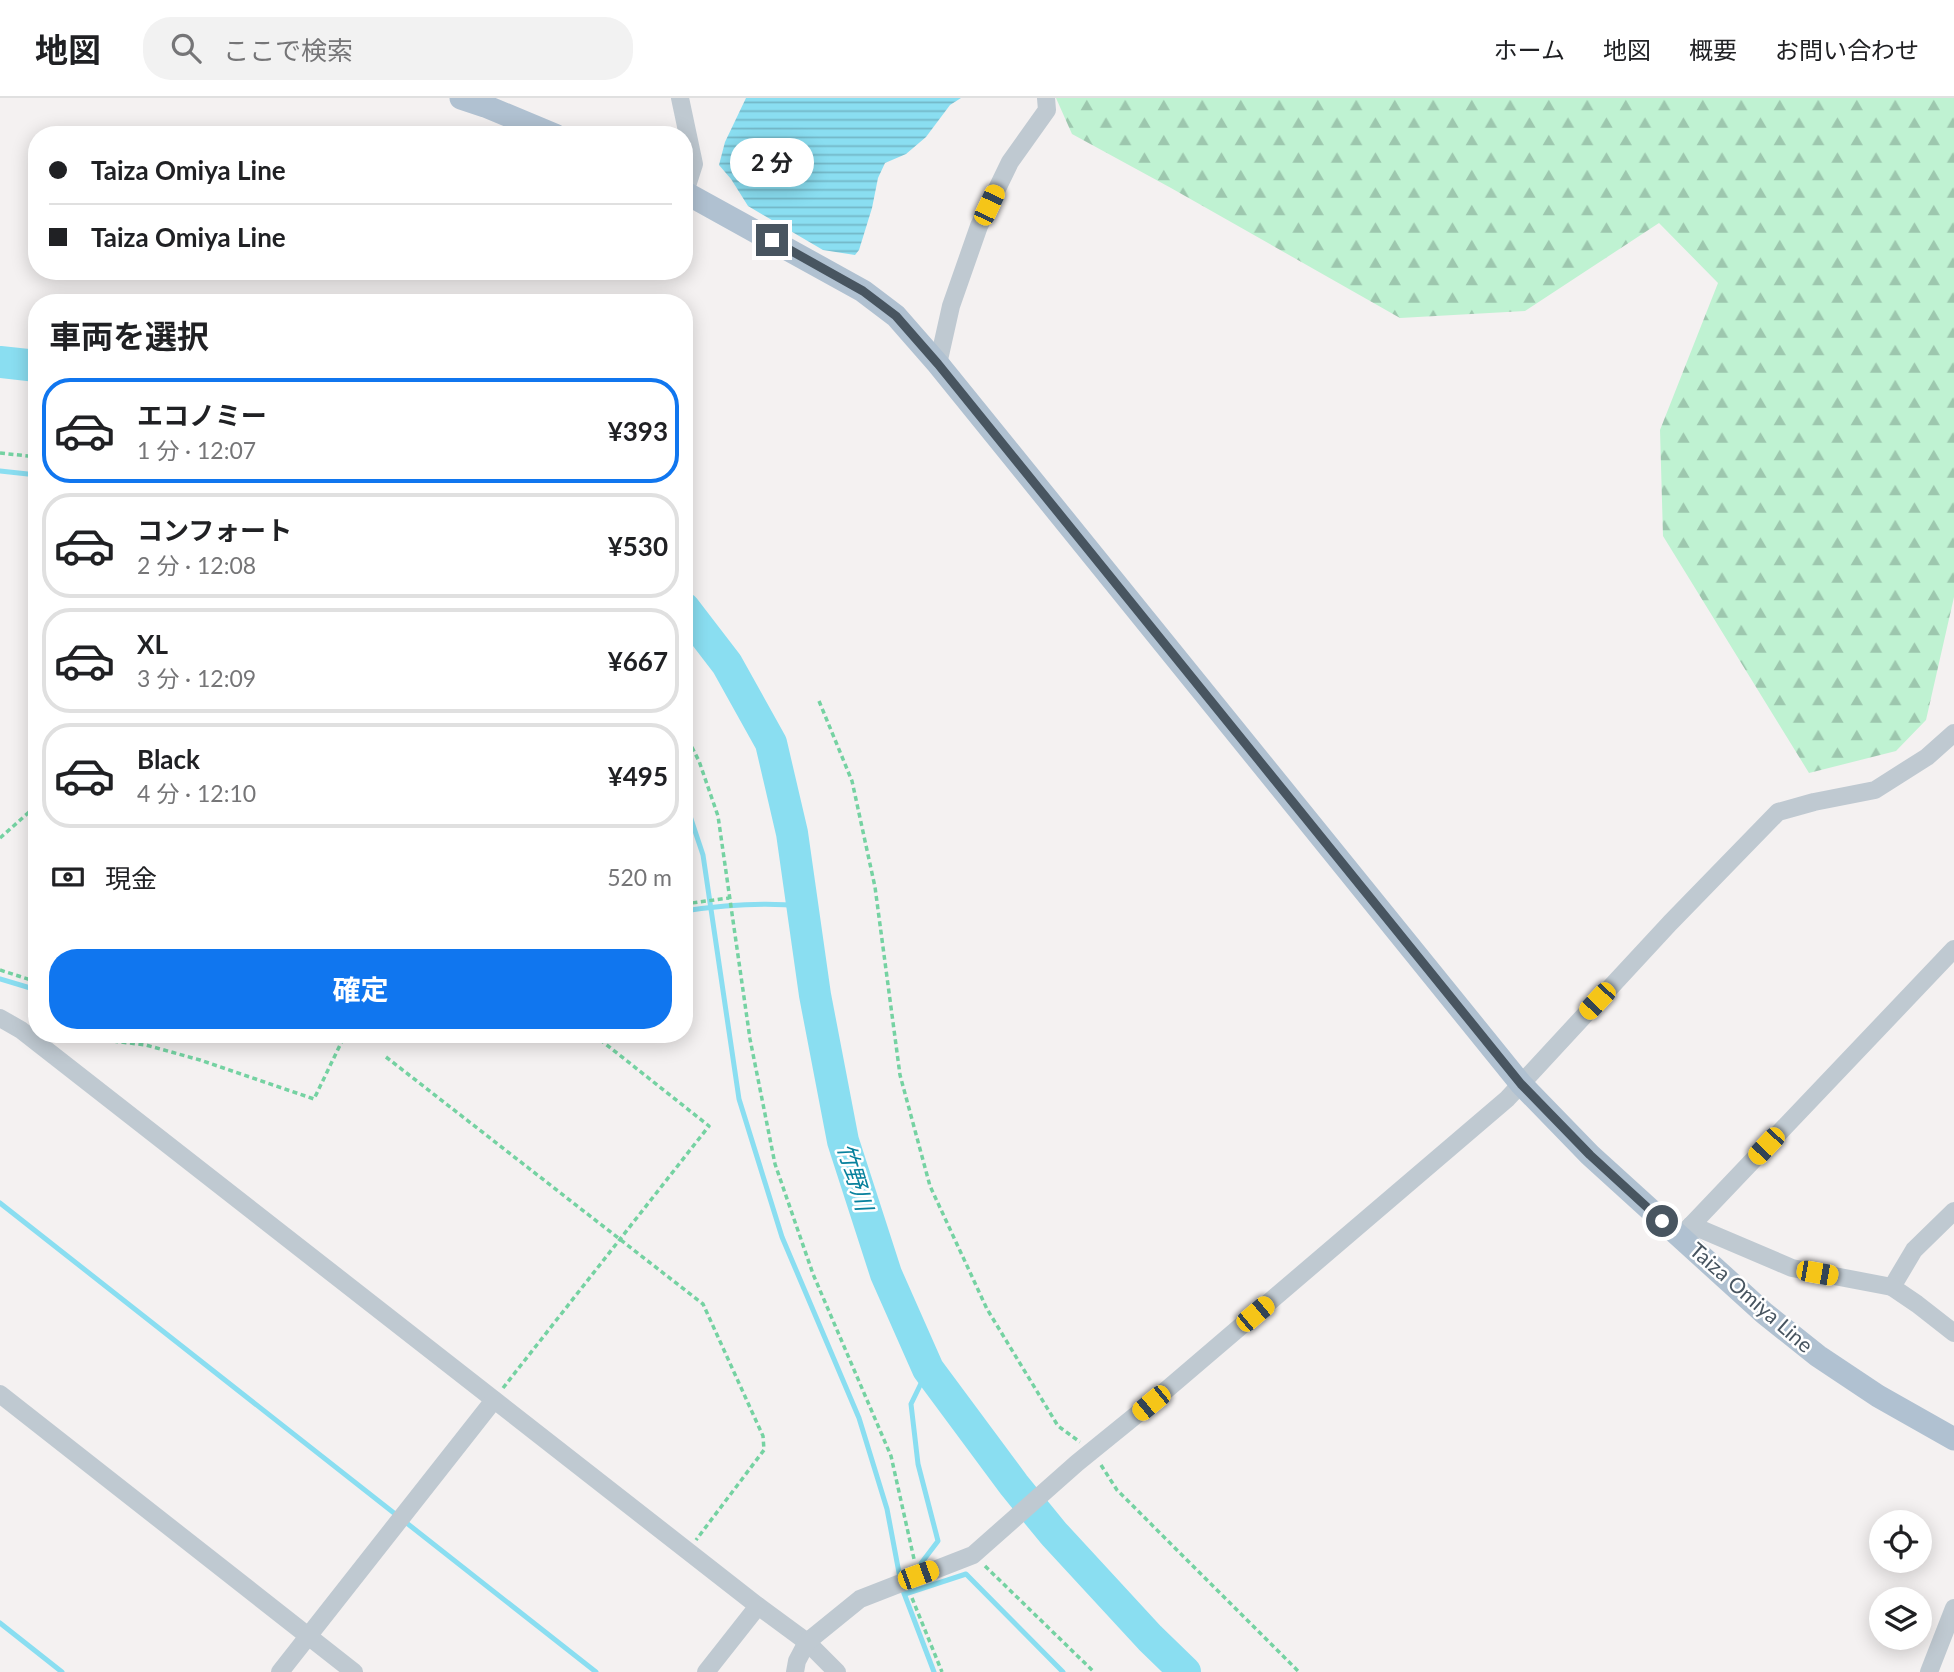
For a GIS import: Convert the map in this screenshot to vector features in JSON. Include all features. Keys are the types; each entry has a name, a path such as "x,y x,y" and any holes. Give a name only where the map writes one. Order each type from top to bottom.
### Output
{"main road":[{"path":"461,98 533,126"},
{"name":"Taiza Omiya Line","path":"693,196 863,291 896,316 938,364 1521,1084 1590,1155 1686,1231 1764,1313 1818,1356 1878,1396 1954,1439"}],"street":[{"path":"680,98 686,126"},
{"path":"938,364 951,306 979,226 1010,162 1047,110 1046,98"},
{"path":"795,1672 797,1661 807,1642 860,1599 973,1555 1077,1463 1507,1099 1670,923 1778,812 1875,790 1927,757 1954,733"},
{"path":"1954,949 1686,1231 1792,1268 1892,1287 1954,1334"},
{"path":"0,1018 28,1035"},
{"path":"38,1043 807,1642 837,1672"},
{"path":"1892,1287 1914,1250 1954,1211"},
{"path":"0,1394 354,1672"},
{"path":"280,1672 494,1400"},
{"path":"706,1672 758,1606"},
{"path":"1929,1672 1954,1608"}],"path":[{"path":"0,453 28,456"},
{"path":"820,701 852,781 875,887 900,1075 930,1186 987,1309 1058,1426 1092,1451 1117,1490 1299,1672"},
{"path":"693,749 718,817 750,1039 775,1164 813,1274 891,1456 918,1575"},
{"path":"0,838 28,813"},
{"path":"693,903 729,898"},
{"path":"0,970 28,979"},
{"path":"129,1043 200,1060 314,1099 341,1043"},
{"path":"494,1400 709,1126 604,1043"},
{"path":"386,1057 703,1304 763,1436 764,1450 688,1550"},
{"path":"973,1555 1094,1672"},
{"path":"912,1598 942,1672"}],"green space":[{"path":"1056,98 1954,98 1954,597 1926,720 1896,751 1809,773 1663,536 1660,430 1718,283 1659,223 1525,311 1400,318 1072,134"}],"water":[{"path":"746,98 961,98 950,105 926,137 906,154 885,163 878,178 859,250 855,255 823,250 748,206 719,165 725,142"}],"waterway":[{"name":"竹野川","path":"0,362 28,365"},
{"path":"0,471 28,474"},
{"name":"竹野川","path":"693,620 727,664 771,743 792,833 815,995 843,1141 886,1274 928,1369 1054,1534 1185,1672"},
{"path":"693,825 703,855 739,1099 782,1237 859,1418 887,1509 900,1578"},
{"path":"693,910 743,905 803,906"},
{"path":"0,979 28,987"},
{"path":"0,1203 596,1672"},
{"path":"916,1570 938,1541 918,1464 911,1404 928,1369"},
{"path":"905,1594 966,1574 1063,1672"},
{"path":"904,1587 902,1588 934,1672"},
{"path":"0,1623 62,1672"}],"route":[{"path":"772,240 863,291 896,316 938,364 1521,1084 1590,1155 1662,1221"}]}
